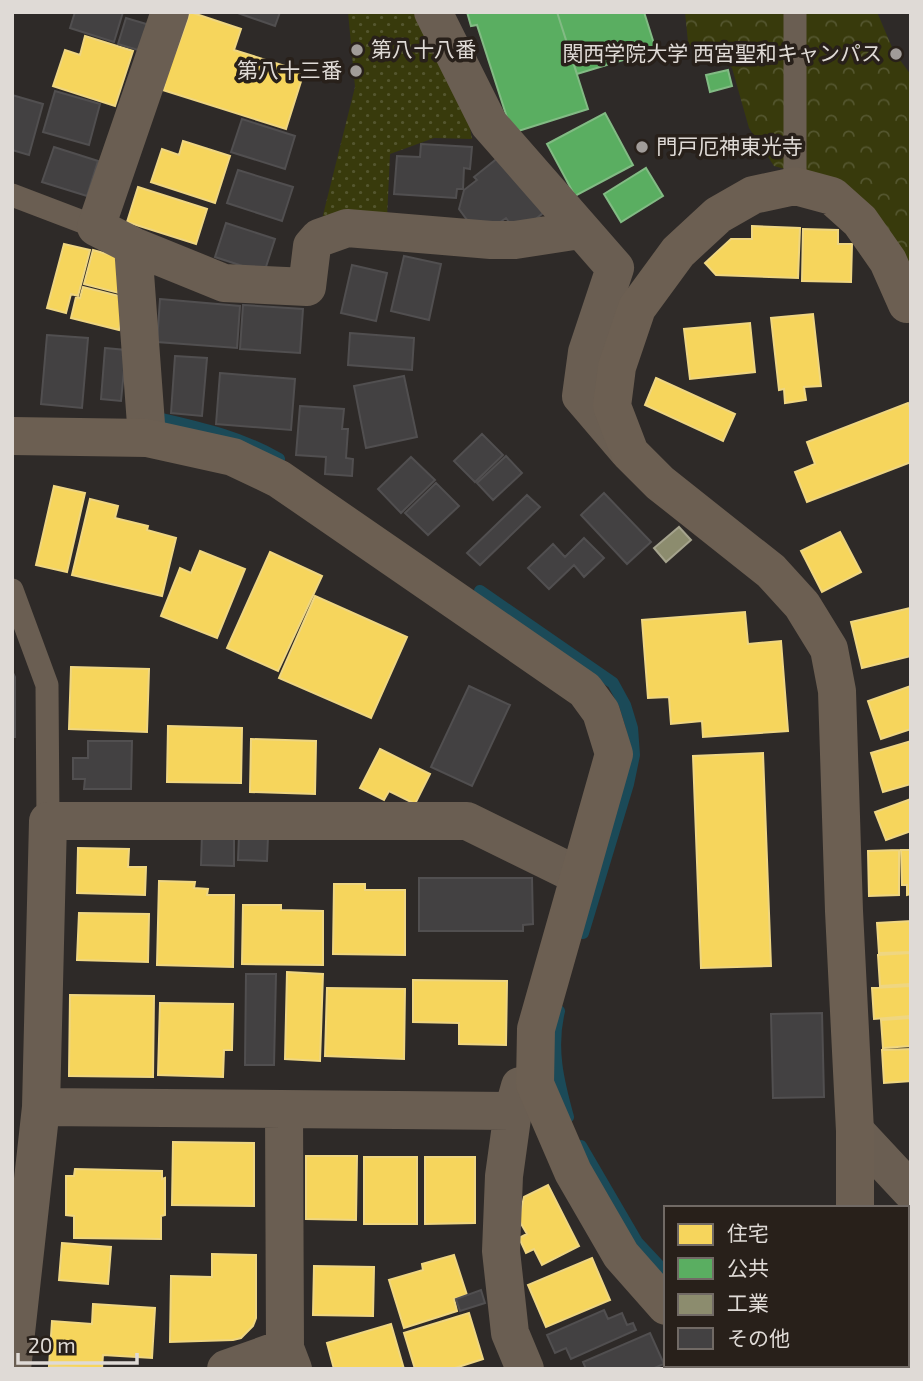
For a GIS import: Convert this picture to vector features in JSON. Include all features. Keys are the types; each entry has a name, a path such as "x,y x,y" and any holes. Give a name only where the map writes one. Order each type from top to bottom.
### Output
{"street":[{"path":"170,12 96,227 133,246 224,283 307,287 312,246 319,238 347,228 491,240 515,240 580,230"},
{"path":"433,12 489,124 615,268 587,352 581,396 660,483 771,571 802,605 829,649 837,691 855,1131 855,1206"},
{"path":"630,453 612,406 617,367 637,308 678,251 718,215 753,195 795,186 832,196 860,220 888,261 909,308"},
{"path":"133,246 147,438"},
{"path":"12,436 147,438 233,457 279,479 585,690 601,712 614,754 513,1111 504,1176 501,1251 510,1333 526,1369"},
{"path":"12,1369 41,1107 48,821 467,821 579,876"},
{"path":"537,1029 535,1084 573,1172 621,1255 664,1304"},
{"path":"41,1107 513,1111"},
{"path":"226,1369 289,1358 284,1111"},
{"path":"855,1131 911,1191"}],"lane":[{"path":"795,12 795,186"},
{"path":"12,195 96,227"},
{"path":"12,590 47,685 48,821"}],"green space":[{"path":"348,12 415,12 469,123 472,139 434,138 390,154 387,218 324,218 323,215 355,87"},
{"path":"685,12 877,12 894,52 911,75 911,272 850,187 774,166 749,128 732,68 725,63 701,63 688,42"}],"building: 住宅":[{"path":"190,12 241,29 234,50 304,72 286,129 163,90 165,85 160,83 178,46"},
{"path":"85,36 133,51 115,106 53,86 65,50 80,55"},
{"path":"183,141 230,156 215,203 151,182 162,149 179,155"},
{"path":"138,187 207,209 196,244 127,222"},
{"path":"752,226 800,228 798,278 716,275 705,263 731,239 752,239"},
{"path":"803,229 838,230 838,244 852,244 851,282 802,281"},
{"path":"64,244 90,250 78,296 71,294 66,313 47,308"},
{"path":"93,250 125,259 123,294 84,284"},
{"path":"83,287 127,298 119,330 71,318 76,297 80,298"},
{"path":"813,314 821,386 804,387 806,400 785,403 784,389 779,390 771,318"},
{"path":"750,323 755,372 690,379 684,329"},
{"path":"656,378 735,414 723,441 645,405"},
{"path":"908,403 911,410 911,462 807,502 795,472 815,464 807,442"},
{"path":"54,486 85,493 67,572 36,565"},
{"path":"90,499 118,506 115,518 148,526 147,530 176,538 162,596 72,575"},
{"path":"840,532 861,572 822,592 801,551"},
{"path":"200,551 245,569 217,638 161,616 180,568 191,573"},
{"path":"270,552 322,576 278,671 227,648"},
{"path":"315,596 407,637 371,718 279,678"},
{"path":"910,608 911,656 862,668 851,622"},
{"path":"745,612 748,644 781,641 788,731 703,737 702,721 671,724 669,697 648,698 642,620"},
{"path":"71,667 149,669 147,732 69,729"},
{"path":"911,686 911,729 881,739 868,701"},
{"path":"168,726 242,728 241,783 167,782"},
{"path":"251,739 316,741 315,794 250,792"},
{"path":"911,741 911,784 883,792 871,753"},
{"path":"380,749 430,774 415,804 389,791 384,800 360,788"},
{"path":"763,753 771,966 701,968 693,756"},
{"path":"911,799 911,831 886,840 875,812"},
{"path":"78,848 129,849 128,867 146,867 145,895 77,893"},
{"path":"899,850 899,895 869,896 868,851"},
{"path":"901,850 911,850 911,894 907,895 907,885 902,885"},
{"path":"159,881 195,882 194,888 208,889 207,895 234,895 233,967 157,965"},
{"path":"334,884 365,884 365,890 405,890 405,955 333,954"},
{"path":"243,905 281,905 281,910 323,911 323,965 242,964"},
{"path":"79,913 149,914 148,962 77,960"},
{"path":"911,921 911,952 879,953 877,923"},
{"path":"911,953 911,984 880,986 878,955"},
{"path":"287,972 323,974 320,1061 285,1059"},
{"path":"413,980 507,981 506,1045 459,1044 459,1023 413,1022"},
{"path":"911,986 911,1016 874,1019 872,988"},
{"path":"327,988 405,989 404,1059 325,1056"},
{"path":"70,995 154,996 153,1077 69,1076"},
{"path":"160,1003 233,1004 232,1050 224,1050 223,1077 158,1075"},
{"path":"911,1018 911,1046 883,1048 881,1020"},
{"path":"911,1049 911,1081 884,1083 882,1050"},
{"path":"173,1142 254,1143 254,1206 172,1205"},
{"path":"306,1156 357,1156 356,1220 306,1219"},
{"path":"364,1157 417,1157 417,1224 364,1224"},
{"path":"425,1157 475,1157 475,1223 425,1224"},
{"path":"75,1169 162,1171 162,1179 165,1178 165,1215 161,1216 161,1239 74,1238 74,1216 66,1215 66,1176 74,1176"},
{"path":"548,1185 579,1246 542,1265 534,1249 526,1253 519,1238 527,1234 519,1220 524,1197"},
{"path":"62,1243 111,1247 108,1284 59,1280"},
{"path":"212,1254 256,1255 256,1318 253,1326 241,1338 233,1340 170,1342 171,1276 212,1277"},
{"path":"454,1255 467,1295 454,1299 457,1311 404,1328 389,1280 423,1270 422,1264"},
{"path":"592,1258 610,1300 546,1327 528,1285"},
{"path":"314,1266 374,1267 373,1316 313,1315"},
{"path":"93,1304 155,1308 152,1358 103,1355 102,1369 49,1366 52,1321 92,1324"},
{"path":"469,1313 483,1359 452,1369 415,1369 404,1333"},
{"path":"391,1324 404,1369 334,1369 327,1343"}],"building: 公共":[{"path":"467,12 557,12 588,109 512,133 477,25 471,26"},
{"path":"557,12 644,12 656,50 577,74"},
{"path":"728,70 732,86 710,92 706,75"},
{"path":"605,113 633,165 575,196 547,144"},
{"path":"646,168 663,196 621,222 604,194"}],"building: 工業":[{"path":"679,527 691,540 666,562 654,548"}],"building: その他":[{"path":"75,12 123,12 114,42 70,28"},
{"path":"235,12 280,12 275,26"},
{"path":"126,18 153,26 145,52 118,44"},
{"path":"55,91 100,104 89,145 43,132"},
{"path":"12,95 43,104 29,155 12,150"},
{"path":"242,119 295,136 285,169 231,152"},
{"path":"421,144 472,147 470,169 464,168 463,189 457,189 456,198 394,194 397,156 420,157"},
{"path":"54,147 98,161 87,196 42,182"},
{"path":"499,157 543,213 531,223 512,226 506,218 493,227 470,224 459,209 464,190 477,180 474,177"},
{"path":"238,170 293,187 282,221 227,203"},
{"path":"226,223 275,239 264,273 215,257"},
{"path":"404,256 441,264 429,320 391,311"},
{"path":"352,265 387,273 376,321 341,313"},
{"path":"160,299 240,306 237,348 157,342"},
{"path":"243,305 303,309 300,353 240,349"},
{"path":"350,333 414,338 412,370 348,365"},
{"path":"47,335 88,338 82,408 41,404"},
{"path":"105,348 126,350 121,401 101,399"},
{"path":"175,356 207,358 202,416 171,413"},
{"path":"220,373 295,379 291,430 216,424"},
{"path":"404,376 417,437 366,448 354,386"},
{"path":"300,406 344,409 342,429 348,429 346,458 353,459 352,476 325,474 326,457 296,455"},
{"path":"482,434 503,455 475,482 454,461"},
{"path":"506,456 522,473 493,500 477,483"},
{"path":"411,457 435,480 401,513 378,489"},
{"path":"436,483 459,506 428,535 405,513"},
{"path":"604,493 651,542 627,564 581,515"},
{"path":"527,495 540,507 480,565 467,553"},
{"path":"584,538 604,558 584,577 574,565 549,589 528,568 553,544 565,557"},
{"path":"12,671 15,677 15,737 12,737"},
{"path":"469,686 510,705 472,786 431,767"},
{"path":"88,741 132,741 131,789 84,789 85,779 73,779 73,758 88,758"},
{"path":"202,834 234,835 234,866 201,865"},
{"path":"239,835 268,836 267,861 238,860"},
{"path":"419,878 532,878 533,924 523,925 523,931 419,931"},
{"path":"246,974 276,974 274,1065 245,1065"},
{"path":"822,1013 824,1097 773,1098 771,1014"},
{"path":"909,1213 911,1217 909,1256"},
{"path":"911,1260 909,1287 909,1261"},
{"path":"481,1290 485,1303 460,1311 456,1299"},
{"path":"604,1310 608,1319 622,1313 627,1325 633,1323 636,1330 571,1359 566,1348 555,1353 547,1335"},
{"path":"650,1333 664,1364 652,1369 586,1369 583,1362"}],"waterway":[{"path":"162,419 237,439 279,459"},
{"path":"480,591 613,683 625,705 632,728 634,755 628,784 583,933"},
{"path":"559,1011 555,1051 568,1117"},
{"path":"581,1146 637,1242 664,1271"}],"place":[{"name":"第八十八番","path":"357,50"},
{"name":"関西学院大学 西宮聖和キャンパス","path":"896,54"},
{"name":"第八十三番","path":"356,71"},
{"name":"門戸厄神東光寺","path":"642,147"}]}
